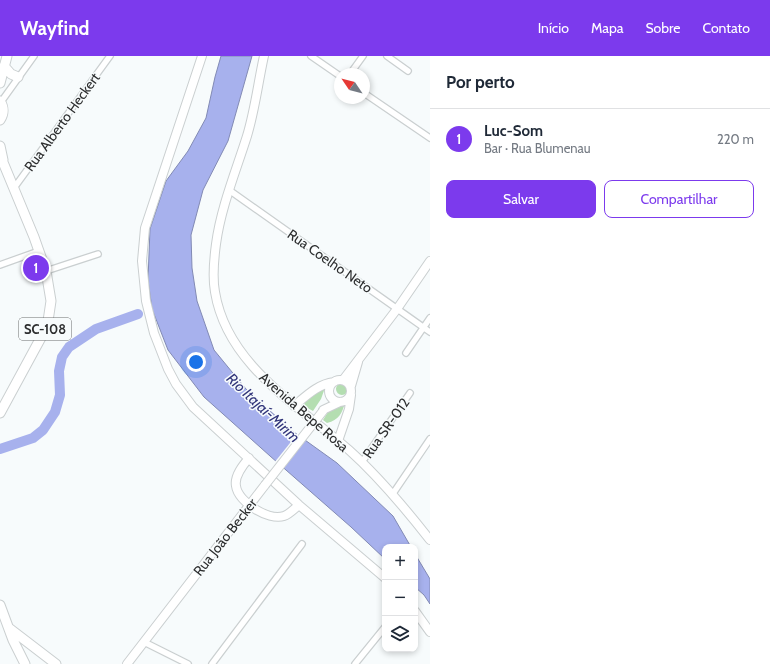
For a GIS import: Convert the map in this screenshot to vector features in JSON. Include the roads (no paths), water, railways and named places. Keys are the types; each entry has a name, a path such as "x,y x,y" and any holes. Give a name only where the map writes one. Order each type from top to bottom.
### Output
{"main road":[{"path":"0,83 2,56"},
{"path":"2,63 7,56"},
{"path":"202,56 145,228 142,261 146,301 154,334 168,369 176,384 193,407 299,505 382,575"},
{"name":"Avenida Bepe Rosa","path":"264,56 248,134 220,221 215,248 213,275 214,291 223,321 242,352 265,380 362,462 430,540"},
{"path":"2,63 11,74 18,77"},
{"path":"0,120 3,112 1,102"},
{"name":"SC-108","path":"0,146 2,158 46,271 51,301 48,321 37,346 0,413"},
{"path":"343,380 348,371 358,362 397,309 430,261"},
{"path":"334,382 330,388 330,395 340,402 348,398 358,362"},
{"path":"294,406 325,383 343,380 349,383 349,409 338,441"},
{"name":"Rua João Becker","path":"127,664 323,411 330,395"},
{"name":"Rua João Becker","path":"323,411 340,402"},
{"path":"249,458 239,473 236,481 238,494 249,505 271,517 284,516 299,505"},
{"path":"0,605 8,627 25,664"},
{"path":"418,615 430,632"},
{"path":"8,627 56,664"},
{"path":"20,654 22,646 29,643"}],"street":[{"path":"1,102 34,56"},
{"name":"Rua Alberto Heckert","path":"14,188 110,56"},
{"path":"311,56 334,72"},
{"path":"354,68 363,56"},
{"path":"387,56 408,71"},
{"path":"370,97 430,138"},
{"name":"Rua Coelho Neto","path":"229,190 430,332"},
{"path":"0,265 39,251"},
{"path":"46,271 98,254"},
{"path":"406,352 430,318"},
{"name":"Rua SR-012","path":"362,462 410,393"},
{"path":"392,495 430,439"},
{"path":"212,664 302,544"},
{"path":"355,664 382,631"},
{"path":"144,642 188,664"}],"water":[{"name":"Rio Itajaí-Mirim","path":"221,56 252,56 228,141 203,190 191,235 192,268 197,301 214,350 246,389 291,430 337,463 393,516 409,544 382,544 382,556 204,397 168,350 152,309 148,280 150,229 166,181 188,151 206,118"},
{"path":"418,559 430,579 430,604 418,590"}],"waterway":[{"path":"0,449 33,438 43,430 55,412 60,395 59,371 62,357 69,347 96,329 138,314"}],"place":[{"name":"Luc-Som","path":"36,268"}]}
